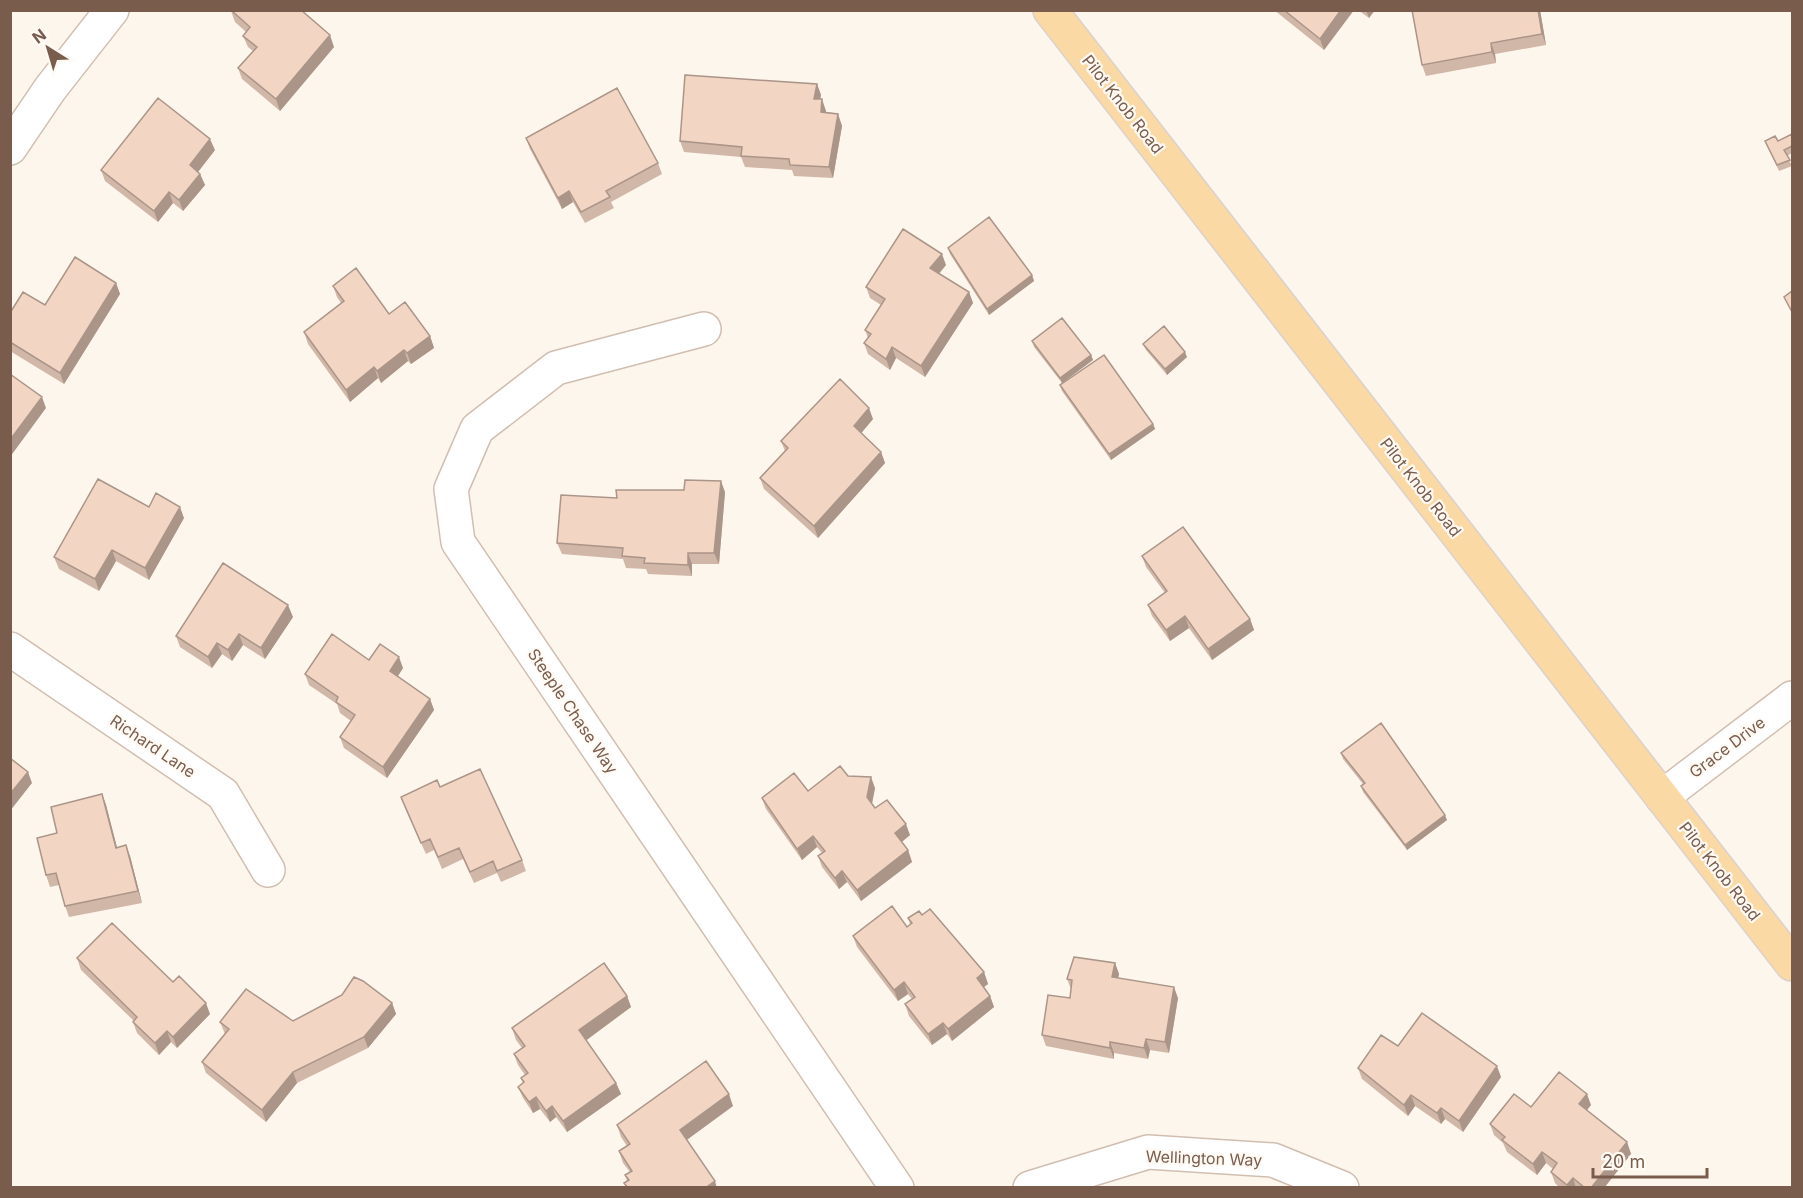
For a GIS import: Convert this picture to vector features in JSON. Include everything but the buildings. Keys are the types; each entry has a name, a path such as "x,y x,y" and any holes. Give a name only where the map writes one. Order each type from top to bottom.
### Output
{"main road":[{"name":"Pilot Knob Road","path":"1050,10 1792,964"}],"street":[{"path":"10,148 50,89 112,10"},
{"name":"Steeple Chase Way","path":"704,328 556,368 477,429 451,489 458,542 897,1188"},
{"name":"Richard Lane","path":"10,649 224,794 268,870"},
{"name":"Grace Drive","path":"1662,797 1792,698"},
{"name":"Wellington Way","path":"1030,1188 1148,1152 1273,1160 1342,1188"}]}
